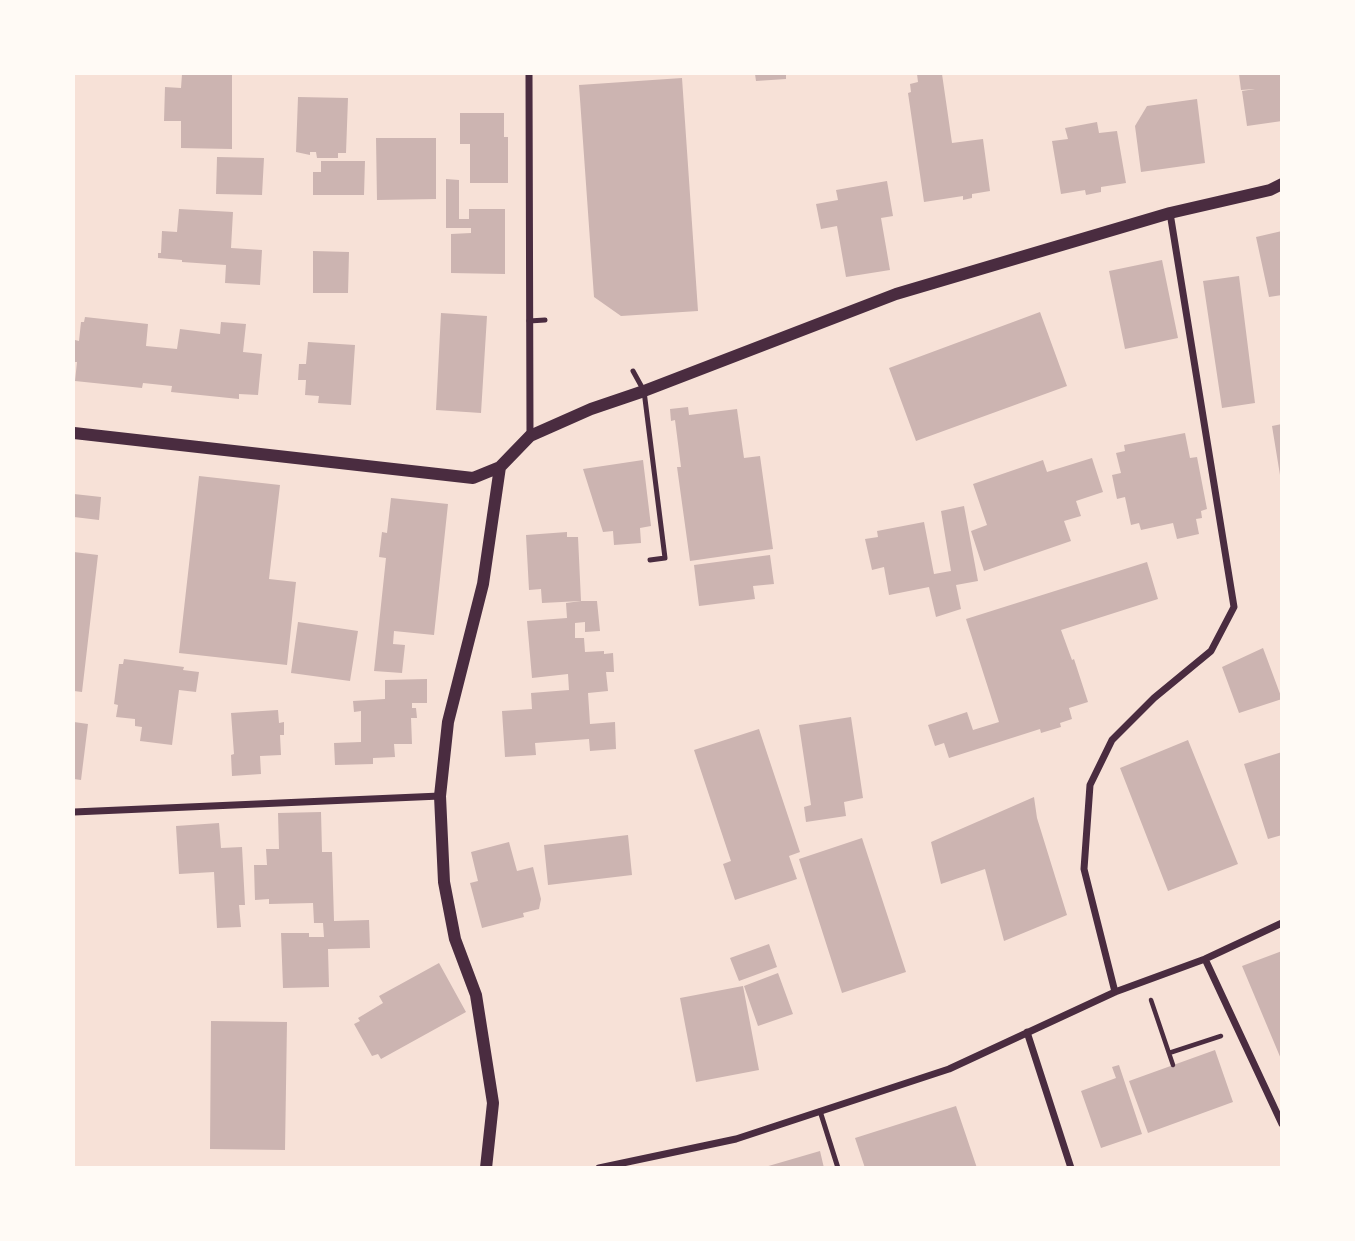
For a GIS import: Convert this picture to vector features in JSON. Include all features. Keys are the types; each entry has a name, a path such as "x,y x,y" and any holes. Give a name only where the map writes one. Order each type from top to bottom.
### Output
{"street":[{"path":"529,74 530,436"},
{"path":"74,433 473,478 500,467 530,436 590,409 644,391 896,294 1170,213 1270,190 1282,184"},
{"path":"1115,992 1084,869 1090,785 1112,740 1154,698 1211,651 1234,607 1170,213"},
{"path":"486,1167 493,1103 476,995 455,939 444,882 440,796 448,722 483,584 500,467"},
{"path":"74,811 440,796"},
{"path":"599,1167 736,1139 949,1069 1115,992 1205,959 1282,923"},
{"path":"1205,959 1282,1124"},
{"path":"1027,1032 1072,1167"}],"lane":[{"path":"530,321 545,320"},
{"path":"633,371 644,391 665,558 650,560"},
{"path":"820,1111 838,1167"}],"path":[{"path":"1154,1010 1173,1065"},
{"path":"1169,1053 1238,1030"}],"building":[{"path":"182,74 232,74 232,149 181,148 181,121 164,121 165,87 181,88"},
{"path":"755,74 786,74 786,79 756,81"},
{"path":"917,74 942,74 952,143 983,139 990,191 972,194 972,198 963,200 963,196 924,202 908,93 911,92 910,84 918,82"},
{"path":"1239,74 1282,74 1282,121 1247,126 1242,91 1255,89 1241,90"},
{"path":"682,78 698,311 621,316 594,297 579,85"},
{"path":"298,97 348,98 346,153 338,153 338,158 317,158 316,152 310,152 310,155 296,152"},
{"path":"1197,99 1205,163 1141,172 1135,126 1147,106"},
{"path":"460,113 504,113 504,137 508,137 508,183 470,183 470,144 460,144"},
{"path":"1097,122 1099,133 1117,131 1126,183 1101,187 1101,192 1086,195 1085,190 1061,194 1052,141 1068,139 1065,128"},
{"path":"376,138 436,138 436,199 377,200"},
{"path":"217,157 264,158 262,195 216,194"},
{"path":"321,161 365,161 364,195 313,195 313,172 321,172"},
{"path":"446,179 459,180 459,219 469,219 469,209 505,209 505,274 451,273 451,234 471,233 471,228 446,228"},
{"path":"887,181 893,216 881,218 890,270 846,277 837,226 821,229 816,204 838,200 836,190"},
{"path":"179,209 233,212 231,248 262,250 260,285 225,283 226,265 158,258 158,253 161,253 162,231 177,232"},
{"path":"1282,231 1282,295 1269,297 1256,237"},
{"path":"313,251 349,252 348,293 313,293"},
{"path":"1162,260 1178,338 1125,349 1109,271"},
{"path":"1239,276 1255,403 1222,408 1203,281"},
{"path":"1040,312 1067,386 916,441 889,368"},
{"path":"441,313 487,316 481,413 436,410"},
{"path":"85,317 148,324 146,346 177,349 180,329 220,334 221,322 246,324 243,352 262,354 258,395 239,394 239,399 171,392 172,386 143,383 142,388 75,381 75,340 79,341 81,322 84,322"},
{"path":"308,342 355,345 351,405 318,403 319,396 305,395 306,380 298,380 299,364 306,364"},
{"path":"688,407 689,415 737,409 744,458 760,456 773,549 690,561 677,467 681,467 675,420 671,421 670,409"},
{"path":"1282,424 1282,475 1280,475 1272,426"},
{"path":"1185,433 1190,458 1197,457 1207,509 1201,511 1202,518 1196,519 1199,534 1177,539 1173,523 1141,530 1139,523 1131,525 1125,497 1117,499 1112,475 1121,473 1116,453 1125,451 1124,445"},
{"path":"1092,458 1103,492 1076,501 1081,516 1064,521 1071,541 984,571 971,531 987,525 973,484 1043,460 1047,472"},
{"path":"643,460 651,526 640,528 641,543 614,545 613,531 603,532 583,469"},
{"path":"199,476 280,485 269,579 296,582 287,665 179,653"},
{"path":"74,494 101,497 99,520 74,517"},
{"path":"391,498 448,504 434,635 394,631 393,644 405,645 402,673 374,671 386,558 379,557 382,532 387,533"},
{"path":"964,506 978,581 956,585 961,609 936,617 929,587 889,595 884,567 872,570 865,539 878,537 877,531 924,522 934,574 951,571 941,511"},
{"path":"567,532 567,537 578,537 581,601 542,603 541,589 529,590 526,535"},
{"path":"74,552 98,555 82,692 74,691"},
{"path":"770,555 774,584 753,586 755,599 699,606 694,565"},
{"path":"1147,562 1158,599 1061,630 1088,702 1069,708 1072,719 1060,723 1061,727 1041,733 1040,729 949,758 944,743 935,746 928,725 967,712 973,730 999,722 966,619"},
{"path":"597,601 600,631 585,632 585,622 575,623 575,638 584,638 585,652 613,653 614,672 606,672 608,691 588,693 590,724 615,722 616,749 590,751 589,739 535,743 536,755 505,757 502,711 532,709 531,693 569,690 568,674 532,678 527,621 567,618 566,603"},
{"path":"298,622 358,631 350,681 291,673"},
{"path":"1263,648 1282,699 1239,713 1222,667"},
{"path":"124,659 184,667 183,670 199,672 196,692 179,690 172,745 140,741 142,727 135,726 135,719 116,717 118,705 114,704 119,664 123,664"},
{"path":"427,679 427,703 412,703 412,708 416,708 417,718 411,718 412,744 394,744 395,757 373,758 373,764 335,765 334,743 361,742 361,711 354,712 353,701 385,699 385,680"},
{"path":"278,710 279,723 284,722 284,735 280,735 281,755 260,756 261,774 232,776 231,755 234,754 231,713"},
{"path":"851,717 863,798 844,802 846,816 806,822 804,807 811,805 799,725"},
{"path":"74,722 88,724 81,780 74,779"},
{"path":"759,729 800,852 789,856 797,879 735,900 723,864 731,861 694,750"},
{"path":"1188,740 1238,864 1168,891 1120,768"},
{"path":"1282,752 1282,835 1268,839 1244,764"},
{"path":"1034,797 1037,818 1067,915 1004,941 985,869 941,884 931,842"},
{"path":"321,812 322,852 332,852 334,921 369,920 370,948 328,949 329,987 283,988 281,933 309,933 309,937 324,937 323,923 314,923 313,903 269,904 269,899 255,900 254,865 267,865 266,849 279,849 278,813"},
{"path":"219,823 221,848 242,847 245,905 239,905 241,927 217,928 214,872 179,874 176,826"},
{"path":"628,835 632,875 548,885 544,845"},
{"path":"862,838 906,972 842,993 799,859"},
{"path":"509,842 517,871 533,867 541,899 539,909 523,913 524,917 482,928 470,883 478,881 471,852"},
{"path":"769,944 777,967 739,981 730,958"},
{"path":"1282,951 1282,1059 1281,1059 1242,966"},
{"path":"439,963 466,1012 381,1059 378,1054 372,1056 354,1024 360,1021 358,1018 383,1003 379,996"},
{"path":"778,973 793,1014 758,1026 744,986"},
{"path":"743,986 759,1070 696,1082 680,998"},
{"path":"211,1021 287,1022 285,1150 210,1149"},
{"path":"1215,1050 1233,1102 1148,1133 1129,1081"},
{"path":"1119,1065 1142,1134 1101,1148 1081,1091 1116,1078 1112,1067"},
{"path":"956,1106 977,1168 865,1168 855,1138"},
{"path":"820,1151 824,1168 765,1168 765,1167"}]}
